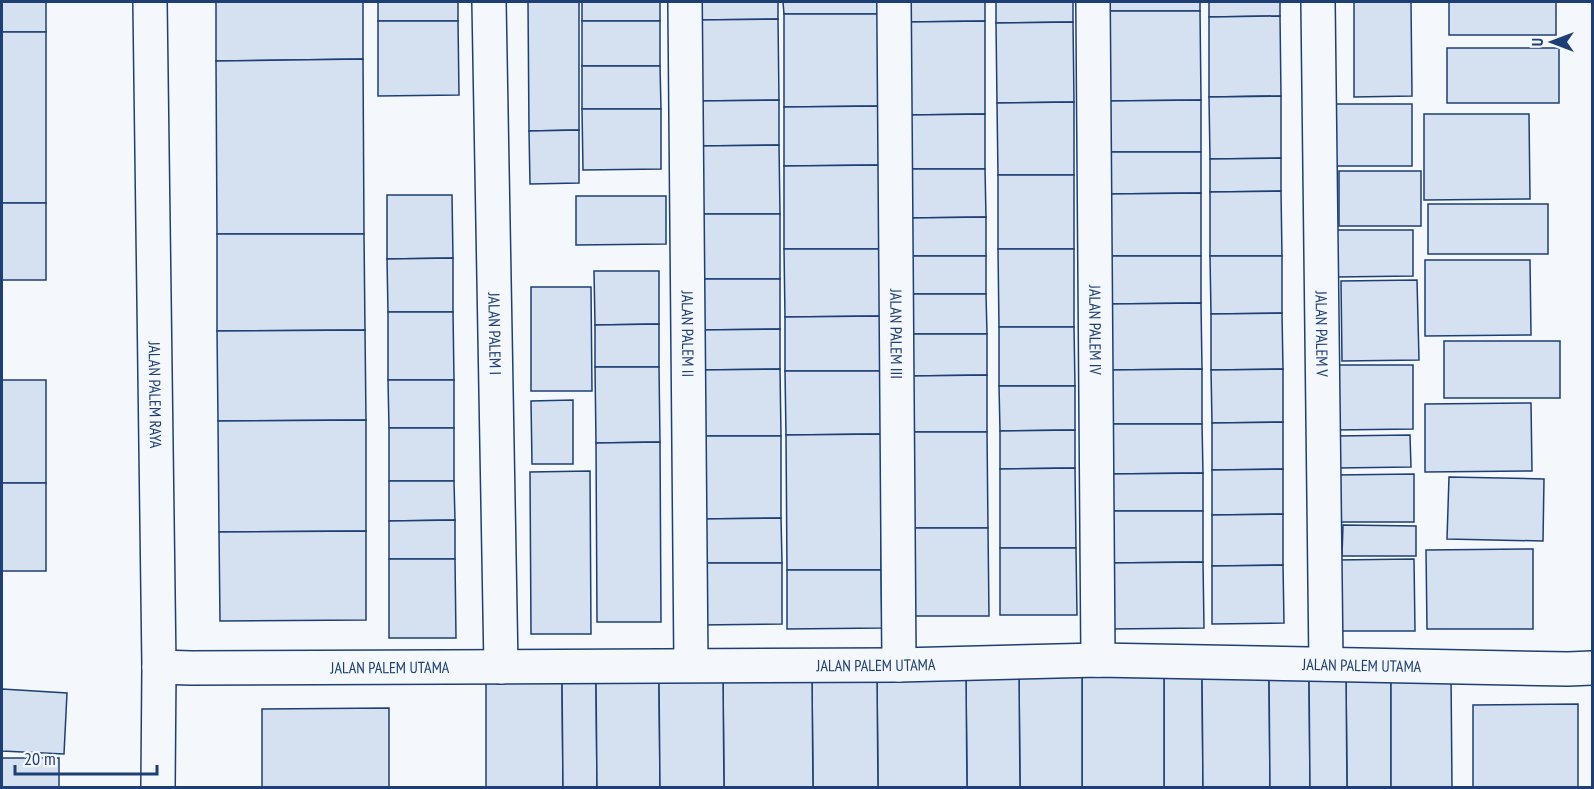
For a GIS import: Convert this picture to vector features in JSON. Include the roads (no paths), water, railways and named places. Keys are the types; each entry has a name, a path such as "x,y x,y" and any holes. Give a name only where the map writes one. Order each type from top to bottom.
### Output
{"street":[{"name":"JALAN PALEM RAYA","path":"150,2 159,667 158,788"},
{"name":"JALAN PALEM I","path":"489,2 501,667"},
{"name":"JALAN PALEM II","path":"685,2 690,665"},
{"name":"JALAN PALEM III","path":"894,2 899,665"},
{"name":"JALAN PALEM IV","path":"1094,2 1098,660"},
{"name":"JALAN PALEM V","path":"1318,2 1326,664"},
{"name":"JALAN PALEM UTAMA","path":"159,667 899,665 1098,660 1593,668"}]}
